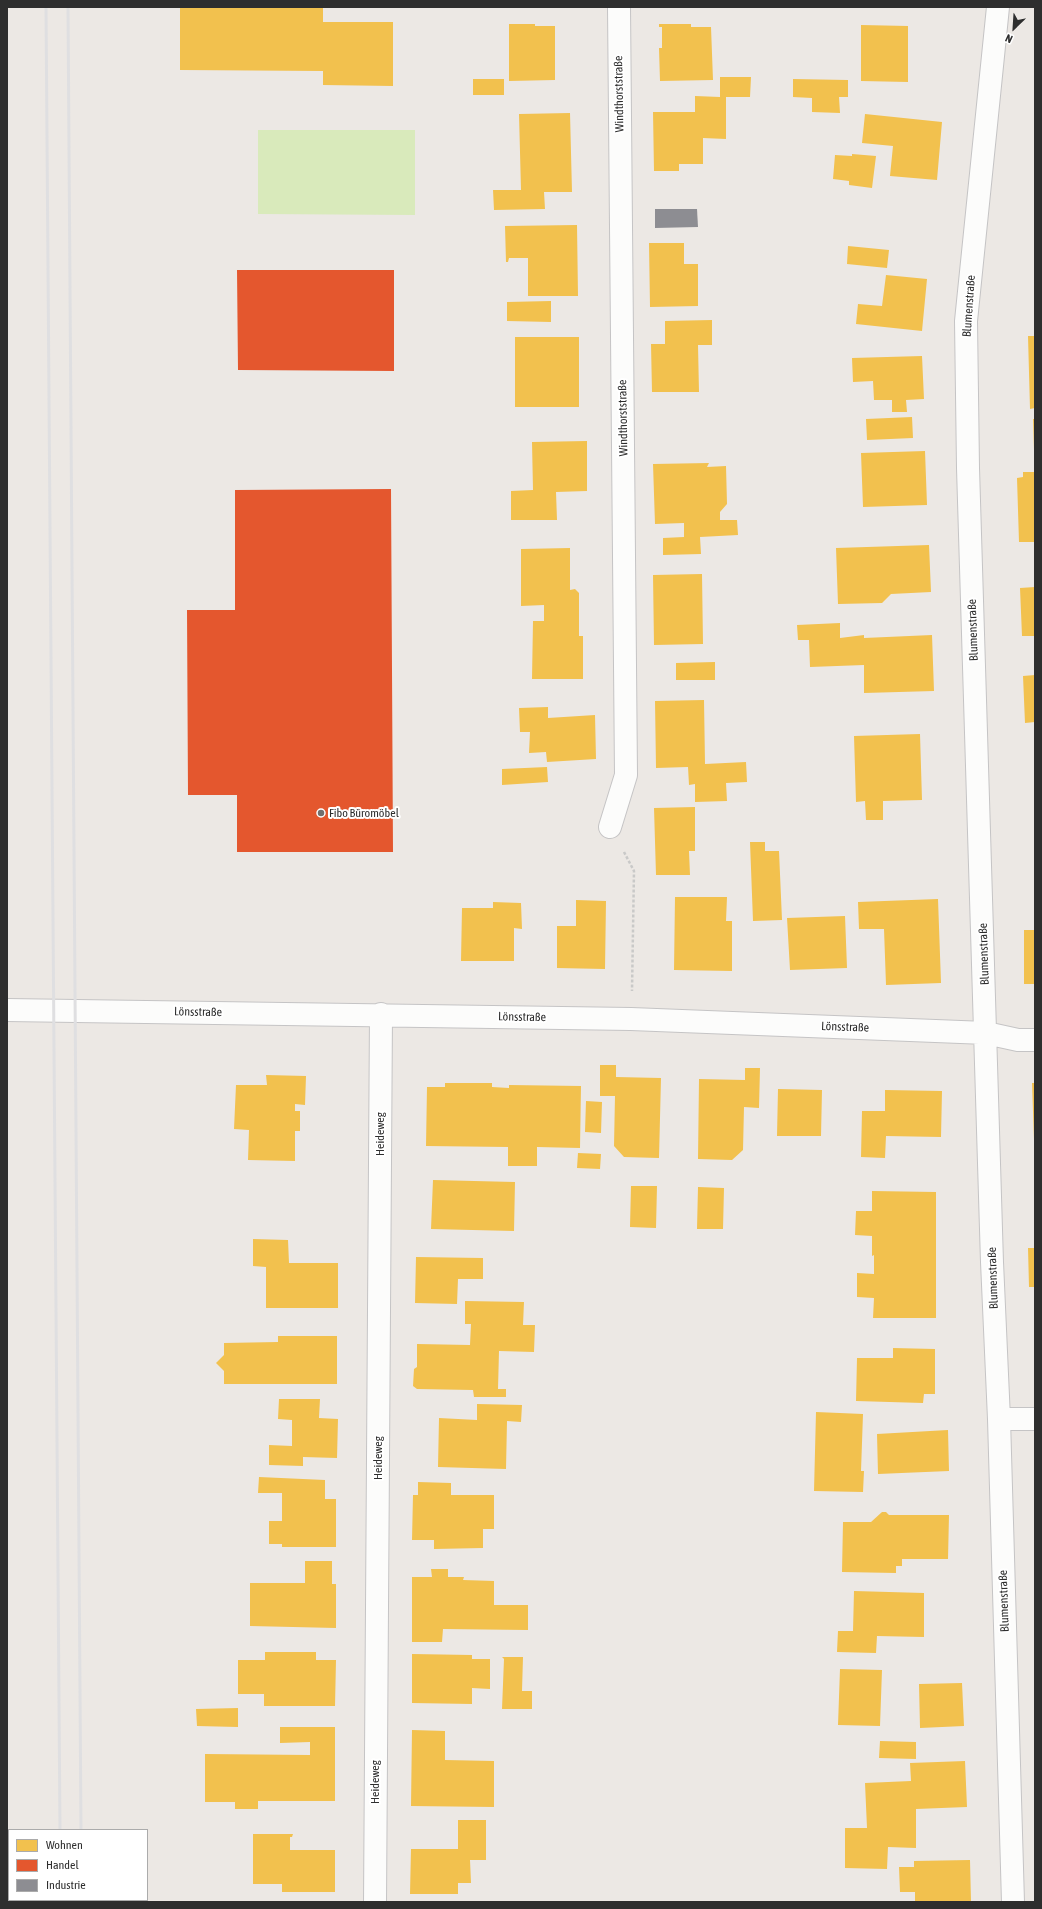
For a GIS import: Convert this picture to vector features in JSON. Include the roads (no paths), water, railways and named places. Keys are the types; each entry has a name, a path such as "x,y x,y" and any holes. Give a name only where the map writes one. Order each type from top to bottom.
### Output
{"street":[{"name":"Windthorststraße","path":"610,827 626,775 619,7"},
{"name":"Blumenstraße","path":"998,7 966,321 968,468 1013,1902"},
{"name":"Lönsstraße","path":"7,1010 381,1014 632,1019 986,1033 1018,1040 1035,1040"},
{"name":"Heideweg","path":"374,1902 381,1014"},
{"path":"999,1419 1035,1419"}],"railway":[{"path":"46,7 60,1829"},
{"path":"68,7 81,1829"}],"place":[{"name":"Fibo Büromöbel","path":"321,813"}]}
